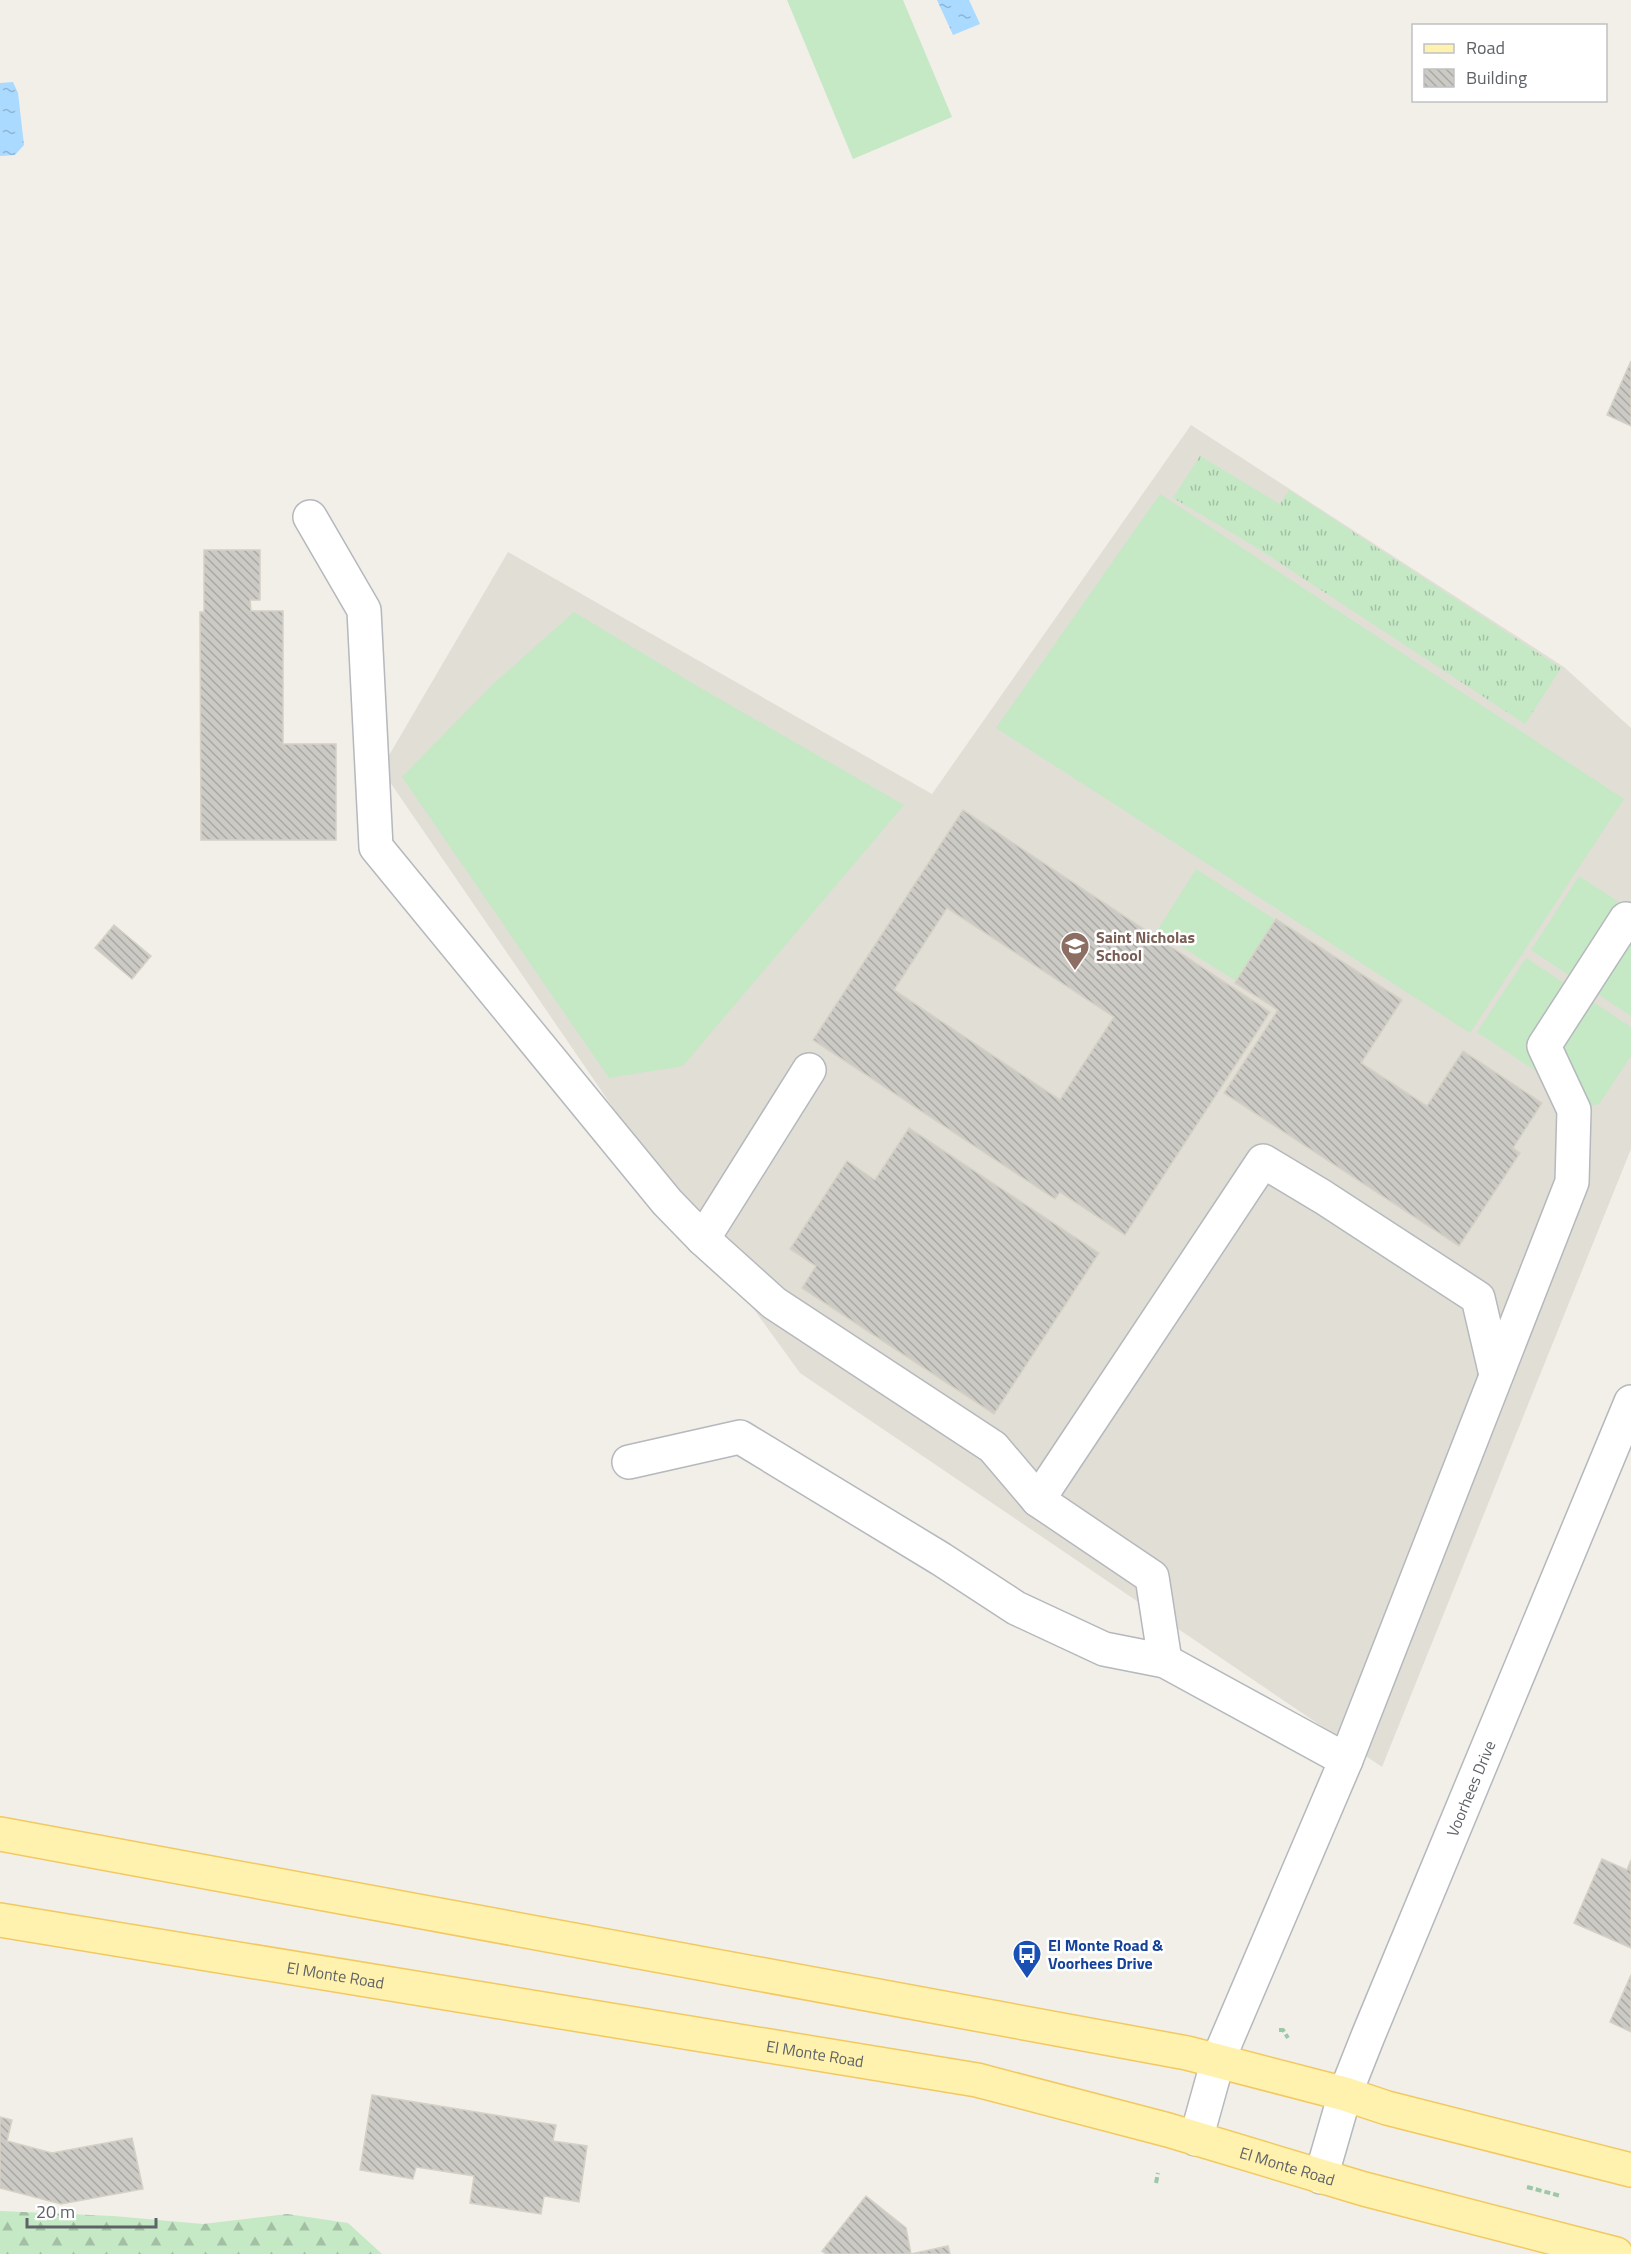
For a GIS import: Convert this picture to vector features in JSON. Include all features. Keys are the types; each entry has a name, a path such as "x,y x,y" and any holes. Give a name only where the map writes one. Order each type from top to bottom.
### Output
{"main road":[{"path":"0,1834 1218,2060 1346,2094 1387,2108 1631,2170"},
{"name":"El Monte Road","path":"0,1920 977,2080 1196,2139 1321,2177 1616,2254"}],"street":[{"path":"310,517 364,610 376,847 667,1202 703,1239 774,1303 993,1447 1038,1500 1152,1577 1164,1661"},
{"path":"1196,2139 1218,2060 1346,1760 1572,1182 1574,1110 1544,1046 1626,919"},
{"path":"703,1239 809,1070"},
{"path":"1038,1500 1263,1161 1323,1197 1478,1298 1496,1375"},
{"name":"Voorhees Drive","path":"1321,2177 1346,2094 1631,1402"},
{"path":"629,1462 740,1437 941,1559 1016,1608 1104,1649 1164,1661 1346,1760"}],"path":[{"path":"1279,2030 1283,2030 1289,2040"},
{"path":"1156,2183 1158,2173"}],"shaded area":[{"name":"Saint Nicholas School","path":"1191,425 1564,667 1631,728 1631,1149 1382,1767 800,1373 703,1239 381,769 508,552 932,794"}],"green space":[{"path":"787,0 903,0 952,117 853,159"},
{"path":"1200,456 1280,504 1289,490 1561,668 1525,724 1254,546 1173,498"},
{"path":"1160,494 1624,799 1470,1033 996,728"},
{"path":"574,612 904,805 683,1066 609,1078 402,777 493,684"},
{"path":"1196,869 1276,920 1236,981 1157,931"},
{"path":"1579,876 1631,910 1631,1016 1531,950"},
{"path":"1526,958 1631,1027 1631,1056 1599,1104 1589,1106 1477,1032"},
{"path":"0,2211 113,2216 203,2224 287,2214 348,2223 382,2254 0,2254"}],"water":[{"path":"937,0 969,0 980,24 953,35"},
{"path":"13,82 18,93 24,145 15,155 0,156 0,83"}],"building":[{"path":"1631,361 1631,426 1607,415"},
{"path":"204,550 260,550 260,600 250,600 251,611 283,611 283,744 336,744 336,840 201,840 200,612 204,612"},
{"path":"963,810 1270,1012 1125,1235 1060,1192 1055,1199 813,1040","holes":["947,908 1114,1017 1060,1100 894,990"]},
{"path":"1276,919 1402,1000 1361,1063 1427,1106 1463,1051 1542,1103 1513,1148 1520,1153 1459,1246 1224,1093 1278,1010 1235,983"},
{"path":"114,925 151,956 132,979 95,948"},
{"path":"909,1128 1099,1253 994,1414 802,1288 816,1266 790,1249 847,1161 875,1180"},
{"path":"1602,1859 1627,1870 1631,1860 1631,1948 1574,1923"},
{"path":"1631,1975 1631,2032 1610,2022"},
{"path":"372,2095 556,2125 553,2141 587,2146 579,2202 544,2196 541,2214 470,2203 474,2176 416,2167 413,2179 360,2170"},
{"path":"0,2117 12,2120 7,2141 52,2153 132,2138 143,2189 61,2204 0,2188"},
{"path":"866,2196 906,2228 911,2254 826,2254 822,2251"},
{"path":"948,2246 950,2254 911,2254"}],"place":[{"name":"Saint Nicholas School","path":"1075,972"},
{"name":"El Monte Road & Voorhees Drive","path":"1027,1980"}]}
